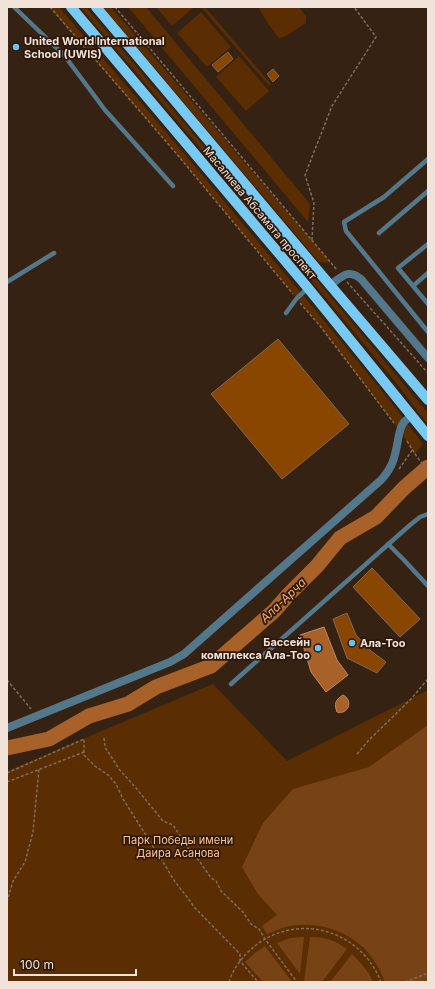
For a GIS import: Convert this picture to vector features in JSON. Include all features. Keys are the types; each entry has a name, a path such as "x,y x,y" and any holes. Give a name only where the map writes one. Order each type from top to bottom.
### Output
{"main road":[{"name":"Масалиева Абсамата проспект","path":"71,7 308,288 428,436"},
{"name":"Масалиева Абсамата проспект","path":"96,7 428,400"}],"street":[{"path":"330,285 348,273 357,275 428,358"},
{"path":"7,728 170,662 184,654 388,473 403,423 411,416"}],"lane":[{"path":"14,7 64,55 105,110 173,186"},
{"path":"428,159 384,197 344,222 346,231 428,332"},
{"path":"379,232 428,191"},
{"path":"428,244 398,268 428,303"},
{"path":"7,282 54,253"},
{"path":"413,286 428,273"},
{"path":"286,313 297,298 308,288"},
{"path":"231,684 415,520 428,514"},
{"path":"388,544 428,586"}],"path":[{"path":"50,7 175,152 320,326 428,470"},
{"path":"115,7 312,240 428,373"},
{"path":"312,240 314,203 305,175 332,106 376,37 354,7"},
{"path":"358,754 369,740 410,699 428,678"},
{"path":"7,680 37,716"},
{"path":"104,738 105,748 119,769 162,821 173,825 190,851 211,878 216,881 221,891 243,912 251,924 259,929 298,982"},
{"path":"7,773 84,739 84,755 95,766 108,775 116,784 123,799 183,893 194,907 240,954 240,961 258,982"},
{"path":"7,782 84,752"},
{"path":"7,902 13,881 25,862 33,832 39,770"},
{"path":"229,982 240,961 256,945 265,939 277,933 290,930 316,929 329,932 353,944 371,963 381,982"},
{"path":"404,982 428,973"}],"green space":[{"path":"49,7 59,7 167,133 388,398 423,444 415,454 400,431 320,326 175,152"},
{"path":"80,7 86,7 428,413 428,425 397,384 245,201"},
{"path":"103,7 111,7 331,263 319,262"},
{"path":"128,7 146,7 310,204 308,222"},
{"path":"156,7 194,7 172,26"},
{"path":"201,7 205,7 271,84 269,86"},
{"path":"258,7 299,7 306,16 306,23 284,37 279,38"},
{"path":"201,12 231,47 207,67 177,33"},
{"path":"239,56 269,91 246,111 216,77"},
{"name":"Парк Победы имени Даира Асанова","path":"213,684 287,761 428,690 428,982 7,982 7,771"}],"shaded area":[{"name":"Бассейн комплекса Ала-Тоо","path":"324,627 337,660 348,675 326,692 311,672 300,635"},
{"path":"343,695 349,704 347,710 337,712 336,702"},
{"path":"428,725 428,982 385,982 376,964 364,948 348,936 330,928 300,925 285,927 267,934 262,926 277,915 258,894 242,867 263,823 293,789 369,767"},
{"path":"304,937 300,974 277,943 290,938"},
{"path":"310,937 330,940 347,949 322,982 304,982"},
{"path":"265,946 292,982 263,982 245,962"},
{"path":"352,954 367,970 373,982 330,982"}],"building":[{"path":"228,52 233,59 218,72 212,65"},
{"path":"273,69 279,76 273,82 267,74"},
{"path":"278,339 349,424 282,479 211,394"},
{"name":"Ала-Тоо","path":"372,568 420,619 400,637 353,587"},
{"name":"Ала-Тоо","path":"347,613 356,635 371,651 386,662 377,673 347,658 333,619"}],"waterway":[{"name":"Ала-Арча","path":"7,748 49,739 89,716 128,704 156,687 211,666 274,611 317,566 340,538 376,517 404,488 428,467"}],"place":[{"name":"United World International School (UWIS)","path":"16,47"},
{"name":"Ала-Тоо","path":"352,643"},
{"name":"Бассейн комплекса Ала-Тоо","path":"318,648"}]}
